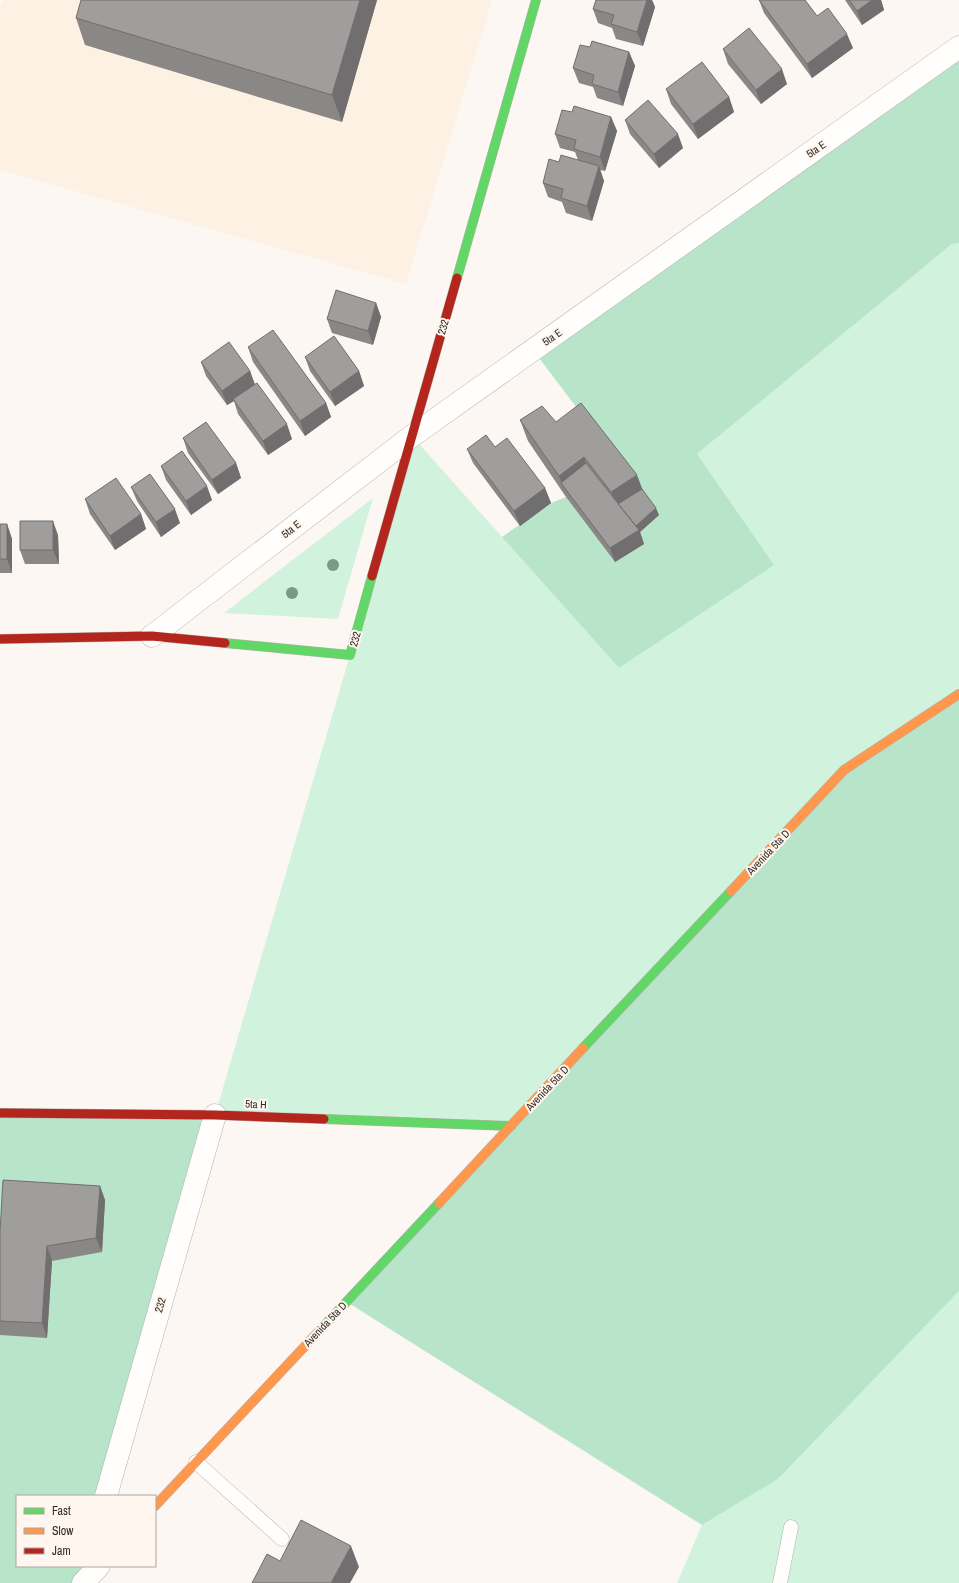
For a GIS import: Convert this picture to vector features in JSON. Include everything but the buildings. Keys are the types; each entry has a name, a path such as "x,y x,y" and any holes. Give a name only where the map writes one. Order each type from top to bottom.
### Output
{"street":[{"name":"232","path":"152,636 350,654 536,0"},
{"name":"5ta E","path":"152,636 412,436 959,47"},
{"path":"0,639 152,636"},
{"name":"Avenida 5ta D","path":"156,1505 844,770 959,694"},
{"name":"5ta H","path":"0,1113 215,1115 511,1126"},
{"name":"232","path":"106,1495 215,1115"},
{"path":"82,1583 86,1567"},
{"path":"82,1583 98,1567"}],"lane":[{"path":"196,1462 282,1540"},
{"path":"780,1583 791,1527"}],"shaded area":[{"path":"4,0 492,0 406,284 0,170 0,6"}],"green space":[{"path":"959,47 959,243 952,244 697,454 774,565 619,668 502,537 551,503 566,497 615,562 637,535 658,515 533,350"},
{"path":"959,243 959,694 511,1126 215,1115 350,655 412,436 619,668 773,565 697,454 952,244"},
{"path":"373,498 338,619 224,613"},
{"path":"959,694 959,1291 778,1479 702,1525 347,1302 844,770"},
{"path":"0,1113 215,1115 106,1495 16,1495 16,1567 86,1567 81,1583 0,1583"},
{"path":"959,1291 959,1583 677,1583 702,1525 778,1479"}],"traffic: fast":[{"path":"457,278 536,0"},
{"path":"225,643 350,655 372,576"},
{"path":"583,1048 731,891"},
{"path":"324,1119 511,1126"},
{"path":"321,1329 439,1203"}],"traffic: slow":[{"path":"731,891 844,770 959,694"},
{"path":"439,1203 583,1048"},
{"path":"156,1505 321,1329"}],"traffic: jam":[{"path":"372,576 457,278"},
{"path":"0,639 152,636 225,643"},
{"path":"0,1113 215,1115 324,1119"}]}
